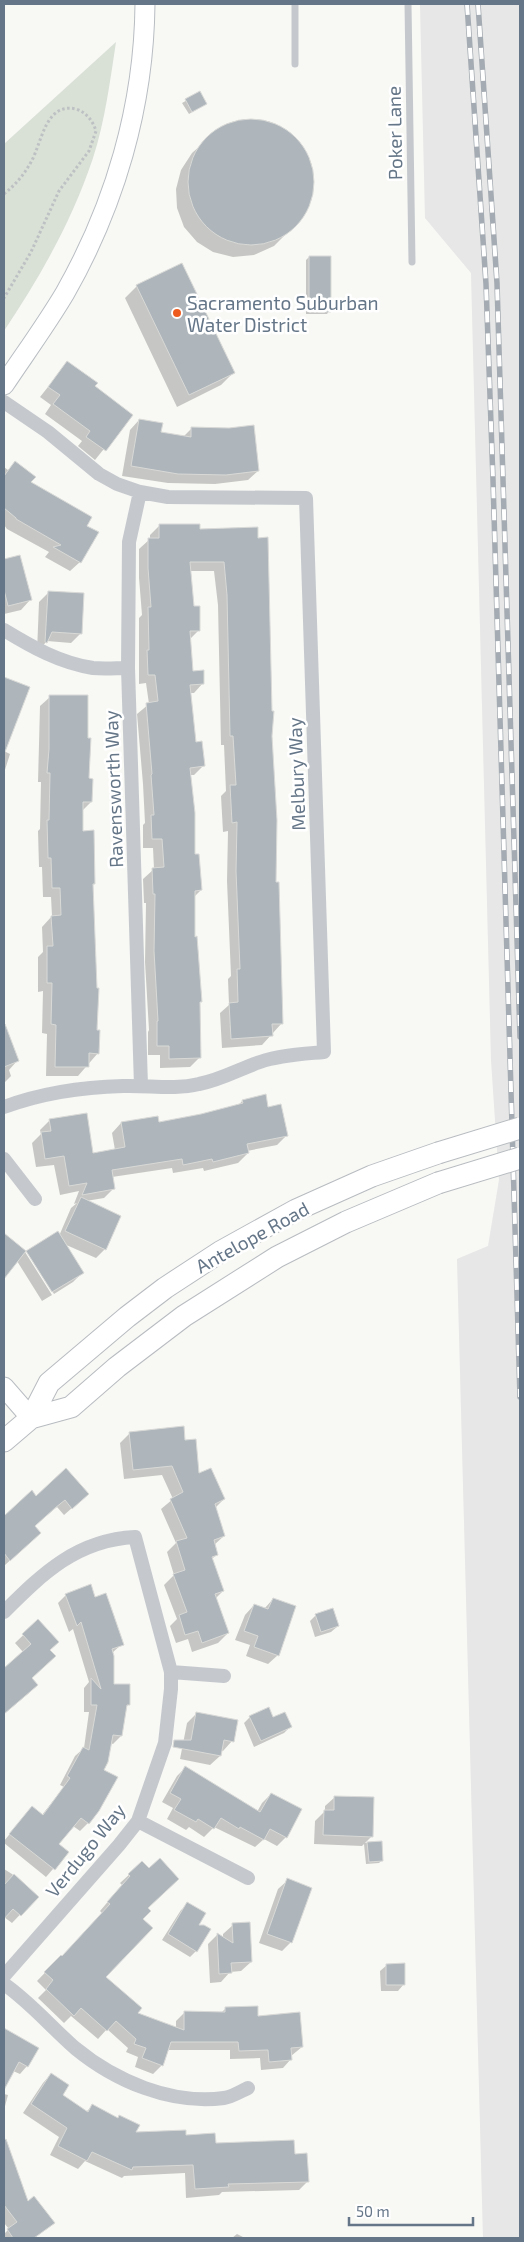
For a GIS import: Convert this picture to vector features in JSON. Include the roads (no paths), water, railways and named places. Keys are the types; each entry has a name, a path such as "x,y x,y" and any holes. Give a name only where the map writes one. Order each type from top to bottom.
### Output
{"main road":[{"path":"4,385 64,295 88,251 107,206 123,158 134,110 141,71 145,4"},
{"name":"Antelope Road","path":"4,1441 30,1418 49,1383 127,1317 165,1288 220,1252 296,1210 334,1192 406,1163 520,1128"},
{"name":"Antelope Road","path":"30,1418 70,1407 117,1367 184,1316 277,1257 346,1222 438,1183 520,1158"},
{"path":"4,1387 30,1418"}],"street":[{"name":"Melbury Way","path":"4,402 48,432 99,474 117,484 140,492 168,497 306,498 324,1052 261,1062 219,1079 198,1085 91,1088 59,1092 4,1107"},
{"name":"Ravensworth Way","path":"140,492 129,542 128,668 141,1086"},
{"path":"4,630 44,653 69,663 94,668 128,668"},
{"path":"4,1159 35,1199"},
{"name":"Verdugo Way","path":"4,1612 50,1569 71,1554 108,1540 135,1537 171,1672 165,1743 138,1821 4,1976"},
{"path":"171,1672 224,1676"},
{"path":"138,1821 248,1878"},
{"path":"4,1984 76,2049 120,2077 138,2085 176,2097 202,2099 226,2098 248,2088"}],"lane":[{"path":"295,4 295,64"},
{"name":"Poker Lane","path":"408,4 412,262"}],"railway":[{"path":"467,4 486,284 520,1397"},
{"path":"478,4 497,283 520,1037"}],"place":[{"name":"Sacramento Suburban Water District","path":"177,313"}]}
